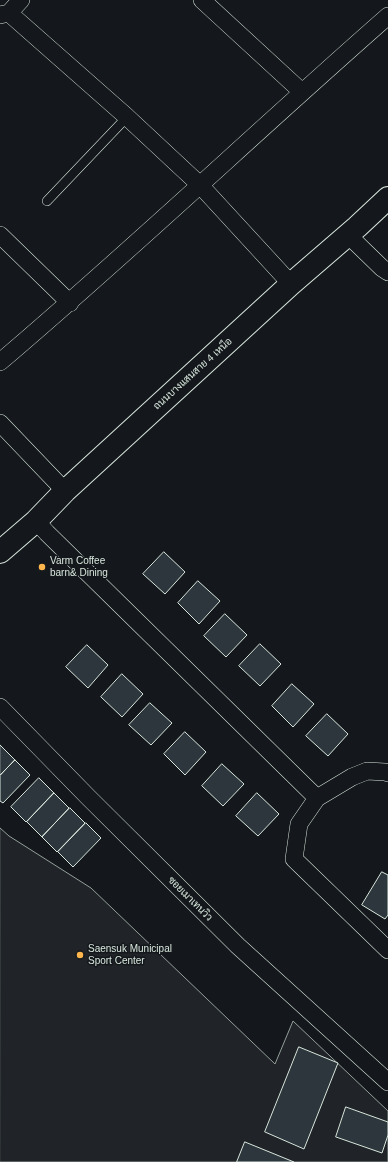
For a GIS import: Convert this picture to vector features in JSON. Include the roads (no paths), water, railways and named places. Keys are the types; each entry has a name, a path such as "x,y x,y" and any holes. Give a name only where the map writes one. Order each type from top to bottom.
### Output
{"street":[{"path":"21,0 5,14 127,117 200,185 291,284"},
{"path":"202,0 302,92"},
{"path":"0,362 70,303 388,16"},
{"name":"ถนนบางแสนสาย 4 เหนือ","path":"0,552 36,521 65,492 291,284 353,231 388,198"},
{"path":"353,231 388,263"},
{"path":"353,231 382,268 388,272"},
{"path":"0,234 70,303"},
{"path":"0,423 65,492"},
{"path":"36,521 317,798"},
{"name":"ซอยเมาเทนวิว","path":"0,707 238,946 388,1082"},
{"path":"388,773 367,771 352,777 317,798 299,824 294,858 388,950"}],"lane":[{"path":"47,201 127,117"}],"place":[{"name":"Varm Coffee barn& Dining","path":"42,567"},
{"name":"Saensuk Municipal Sport Center","path":"80,955"}]}
